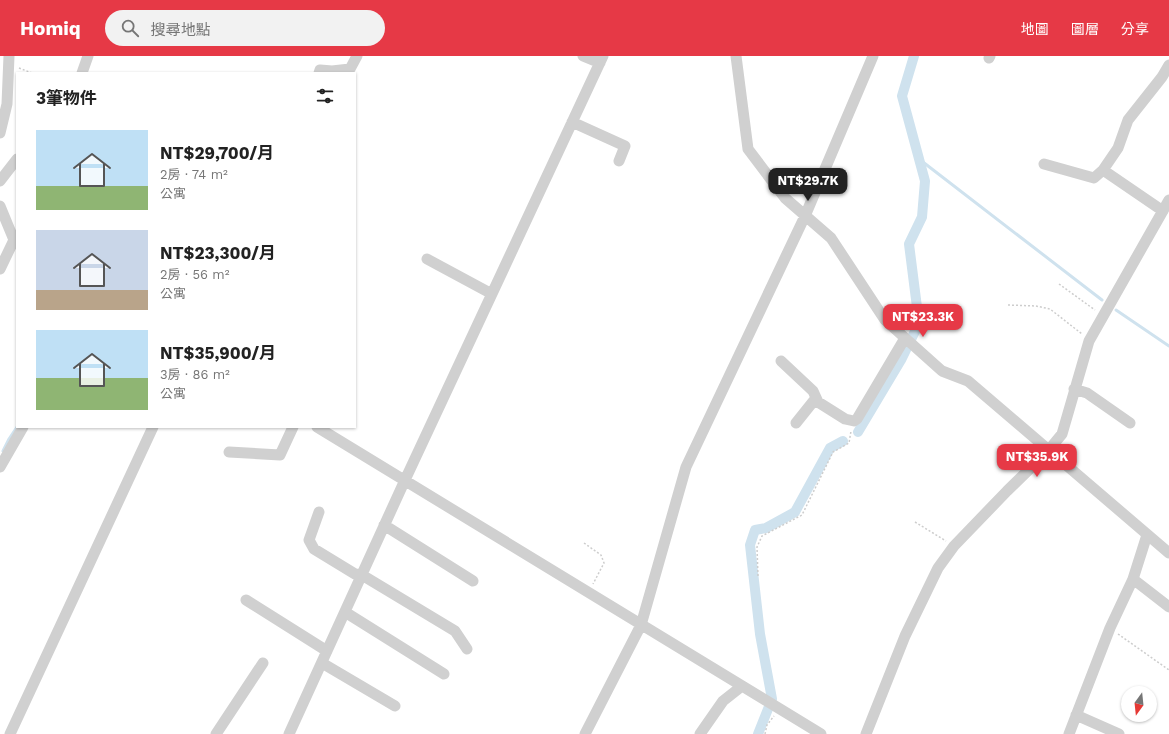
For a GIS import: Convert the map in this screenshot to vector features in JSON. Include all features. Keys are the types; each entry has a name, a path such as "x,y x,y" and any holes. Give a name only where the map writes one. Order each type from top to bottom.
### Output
{"street":[{"path":"82,72 88,56"},
{"path":"319,72 320,70 332,71 350,69 357,56"},
{"path":"289,734 384,525 601,60 583,56"},
{"path":"736,56 748,149 785,198 831,238 885,320 942,371 968,381 1169,553"},
{"path":"585,734 641,624 686,468 806,216 873,56"},
{"path":"0,133 7,104 9,60"},
{"path":"1044,164 1094,178 1103,170 1118,148 1128,120 1162,77 1169,65"},
{"path":"572,122 625,146 619,161"},
{"path":"0,181 16,160"},
{"path":"1103,170 1163,211"},
{"path":"866,734 909,629 938,568 954,546 1048,451 1062,434 1074,389 1090,340 1169,200"},
{"path":"0,206 10,246 0,269"},
{"path":"427,260 492,294"},
{"path":"780,361 813,391 818,402 845,419 854,421 858,419 905,338"},
{"path":"1074,389 1088,394 1130,423"},
{"path":"796,423 816,398"},
{"path":"0,467 22,428"},
{"path":"10,734 153,428"},
{"path":"229,452 280,455 293,428"},
{"path":"319,428 821,734"},
{"path":"319,512 309,540 314,549 355,574 362,575 455,631 468,649"},
{"path":"384,525 473,581"},
{"path":"1068,734 1110,628 1134,578 1147,535"},
{"path":"1134,578 1169,606"},
{"path":"246,600 327,651"},
{"path":"344,612 444,674"},
{"path":"216,734 263,663"},
{"path":"322,663 394,706"},
{"path":"700,734 723,701 742,686"},
{"path":"1076,715 1119,734"}],"path":[{"path":"9,60 30,72"},
{"path":"1059,284 1103,317"},
{"path":"1008,305 1036,306 1050,309 1090,340"},
{"path":"758,576 757,547 762,536 802,515 833,452 849,443 854,421"},
{"path":"915,522 954,546"},
{"path":"584,543 600,555 604,563 589,593"},
{"path":"1110,628 1169,670"},
{"path":"765,734 767,725 779,708"}],"waterway":[{"path":"858,432 901,360 919,323 909,244 922,217 925,181 902,96 914,56"},
{"path":"919,159 1102,300"},
{"path":"1116,310 1169,346"},
{"path":"3,451 16,428"},
{"path":"758,734 772,699 760,634 750,545 755,530 766,528 795,512 830,448 843,441"}]}
